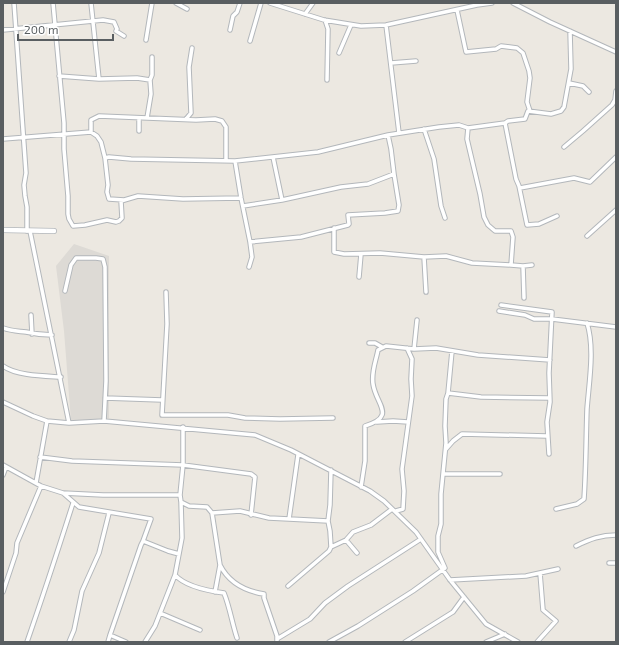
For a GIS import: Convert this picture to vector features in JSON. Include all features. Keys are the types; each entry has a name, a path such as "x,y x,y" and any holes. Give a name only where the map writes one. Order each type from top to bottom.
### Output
{"street":[{"path":"14,3 26,173 24,185 28,231 52,335 70,423"},
{"path":"52,3 64,134 69,219 73,226 107,220 119,221 122,218 120,203 124,200"},
{"path":"91,3 99,79"},
{"path":"146,40 152,3"},
{"path":"176,3 187,9"},
{"path":"230,30 233,16 237,12 240,3"},
{"path":"250,41 261,3"},
{"path":"270,3 325,20 351,25 386,25 492,3"},
{"path":"305,14 313,3"},
{"path":"514,3 616,52"},
{"path":"458,10 466,52 496,49 501,46 517,48 523,54 530,78 526,102 530,111"},
{"path":"3,30 106,20 114,22 117,29 116,31 124,36"},
{"path":"325,20 328,29 327,80"},
{"path":"338,53 351,25"},
{"path":"386,25 399,133"},
{"path":"530,111 550,114 562,111 571,69 570,31"},
{"path":"186,119 191,113 189,67 192,48"},
{"path":"147,118 151,94 150,80 152,75 152,57"},
{"path":"391,63 416,61"},
{"path":"59,76 99,79 137,78 150,80"},
{"path":"569,83 583,86 588,92"},
{"path":"564,147 596,120 616,100 616,91"},
{"path":"105,158 235,161 273,157 318,152 388,135 424,129 459,125 468,128 505,123 508,121 525,119 530,111"},
{"path":"91,132 91,120 99,116 215,119 225,123 226,160"},
{"path":"139,118 139,131"},
{"path":"505,123 527,225 539,224 557,216"},
{"path":"468,128 467,139 484,217 488,225 495,231 511,231 513,237 511,265"},
{"path":"424,129 434,159 441,206 445,218"},
{"path":"3,139 91,132 100,138 105,158 108,199 124,200 138,196 241,198"},
{"path":"250,242 301,237 349,224 348,215 398,211 399,205 388,135"},
{"path":"273,157 282,200"},
{"path":"520,188 574,178 590,182 616,157"},
{"path":"235,161 252,257 248,267"},
{"path":"243,206 282,200 341,187 368,184 394,174"},
{"path":"588,236 616,212"},
{"path":"334,228 334,252 344,254 380,253 424,257 446,256 472,263 523,266 532,265"},
{"path":"3,230 54,231"},
{"path":"359,277 361,254"},
{"path":"424,257 426,292"},
{"path":"65,291 71,265 76,258 103,259 105,267 104,421"},
{"path":"523,266 524,298"},
{"path":"166,292 167,324 162,415 228,415 245,418 280,420 333,418"},
{"path":"502,305 552,312 550,398 547,422 549,454"},
{"path":"499,311 525,315 534,319 587,322 616,327"},
{"path":"31,315 32,334"},
{"path":"414,349 417,320"},
{"path":"556,509 577,504 584,499 590,373 590,332 587,322"},
{"path":"3,328 8,331 52,335"},
{"path":"369,343 375,343 382,347"},
{"path":"377,422 382,416 383,408 373,385 372,373 378,350 382,347 386,346 414,349 436,348 478,355 550,360"},
{"path":"396,512 403,509 404,491 402,469 412,396 412,359 407,348"},
{"path":"444,570 445,568 438,552 438,536 441,524 446,399 448,393 452,351"},
{"path":"3,366 9,371 32,375 61,377"},
{"path":"448,393 481,397 550,398"},
{"path":"105,398 162,400"},
{"path":"3,402 47,421 70,423 104,421 255,435 291,450 298,455 310,459 370,491 384,501 416,532 450,580 486,624 518,642"},
{"path":"36,483 47,421"},
{"path":"361,487 364,461 365,426 377,422 408,422"},
{"path":"145,642 160,613 174,579 182,538 180,495 183,465 183,428"},
{"path":"445,449 462,434 547,436"},
{"path":"289,519 298,455"},
{"path":"40,457 72,461 183,465 251,474 255,477 251,515"},
{"path":"3,475 5,466 41,486 63,493 103,495 180,495"},
{"path":"288,586 329,551 330,531 328,521 331,470"},
{"path":"443,474 500,474"},
{"path":"3,592 16,553 17,543 41,486"},
{"path":"63,493 79,507 151,519 108,642"},
{"path":"181,502 189,506 207,507 212,513 220,565 223,572 238,586 251,592 264,594 277,640 310,619 325,603 348,586 421,539"},
{"path":"27,642 48,583 73,503"},
{"path":"330,547 346,540 352,532 371,525 392,509"},
{"path":"212,513 240,512 269,518 328,521"},
{"path":"69,642 74,630 82,592 99,553 109,513"},
{"path":"576,546 605,535 616,535"},
{"path":"346,540 357,553"},
{"path":"143,541 179,554"},
{"path":"429,550 438,552"},
{"path":"609,563 616,563"},
{"path":"215,592 220,565"},
{"path":"450,580 526,576 558,569"},
{"path":"329,642 384,610 444,570"},
{"path":"537,642 556,622 543,610 540,573"},
{"path":"175,575 180,580"},
{"path":"174,579 206,590 224,593 237,638"},
{"path":"405,642 411,641 452,612 464,597"},
{"path":"160,613 200,630"},
{"path":"486,642 505,634"},
{"path":"110,635 126,642"}],"shaded area":[{"path":"74,244 109,256 109,418 71,421 64,331 56,266"}]}
